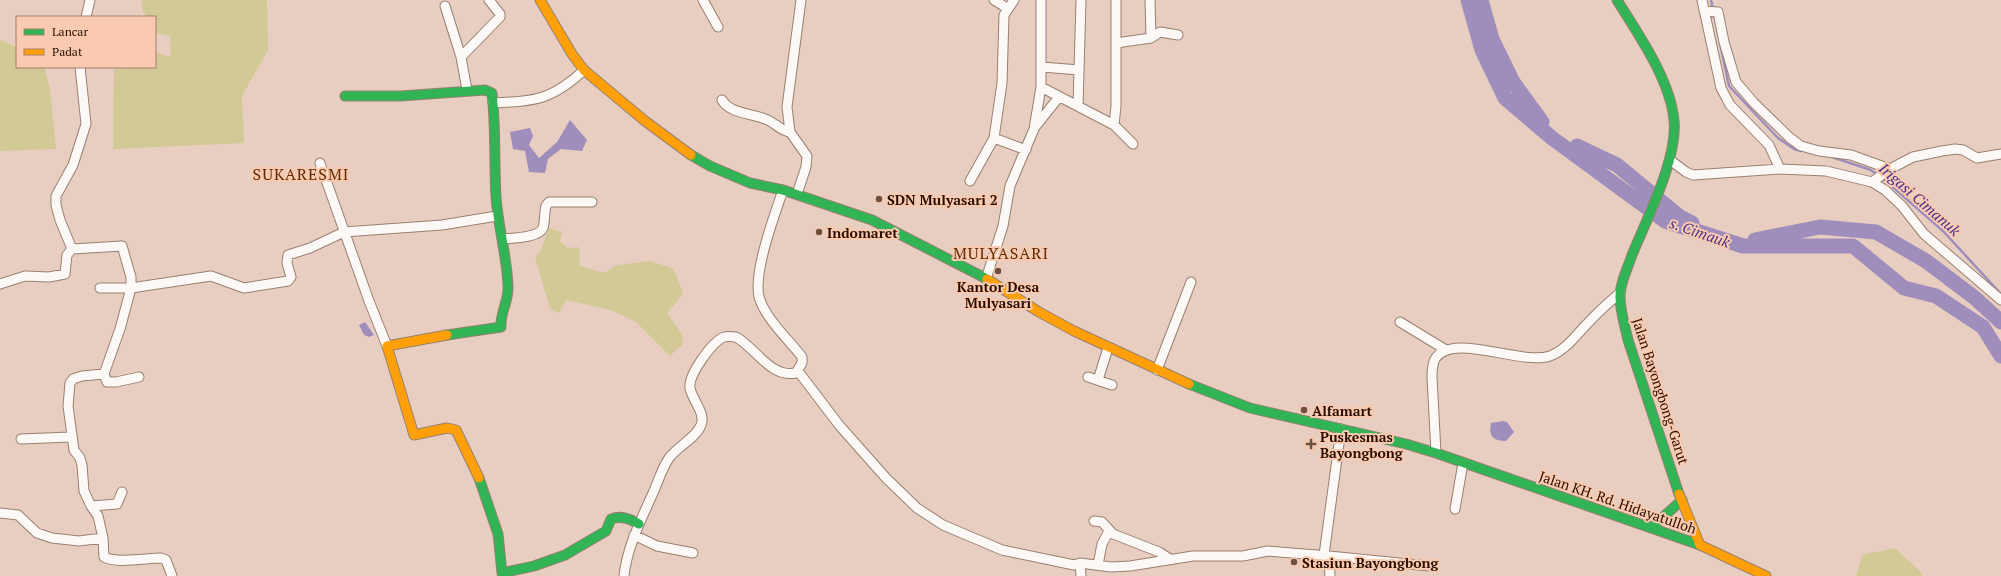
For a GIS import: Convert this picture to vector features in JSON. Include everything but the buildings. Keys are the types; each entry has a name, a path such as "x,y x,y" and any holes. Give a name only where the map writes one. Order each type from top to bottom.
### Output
{"main road":[{"name":"Jalan KH. Rd. Hidayatulloh","path":"540,0 572,54 584,70 645,120 699,160 750,183 797,194 872,220 986,279 1039,312 1108,348 1250,408 1406,444 1436,453 1652,527 1700,545 1766,576"},
{"name":"Jalan Bayongbong-Garut","path":"1617,0 1657,70 1675,118 1675,134 1670,160 1641,232 1620,293 1623,319 1631,348 1682,500 1700,545"},
{"path":"345,96 402,96 467,90 488,90 492,93 498,216 503,239 508,293 507,302 501,312 501,327 471,330 387,346 414,435 447,428 456,430 477,472 498,534 502,575 565,555 606,531 611,519 615,517 621,516 629,518 639,524"},
{"path":"1652,527 1682,500"}],"street":[{"path":"86,16 90,0"},
{"path":"460,57 500,17 500,14 489,0"},
{"path":"703,0 718,27"},
{"path":"797,194 808,160 807,156 790,132 787,107 801,0"},
{"path":"994,0 1007,8"},
{"path":"970,181 981,164 994,138 1002,83 1004,15 1007,8 1014,0"},
{"path":"986,279 1004,222 1010,186 1034,129 1041,87 1042,0"},
{"path":"1078,106 1081,0"},
{"path":"1114,125 1116,106 1116,0"},
{"path":"1150,0 1151,38"},
{"path":"1702,0 1720,88 1730,105 1769,145 1780,169"},
{"path":"445,6 460,57 467,90"},
{"path":"1705,11 1717,10 1736,82 1754,103 1790,138 1801,146 1819,151 1851,154 1887,171"},
{"path":"1116,43 1151,38 1160,32 1178,35"},
{"path":"1042,67 1079,70"},
{"path":"72,248 63,230 56,205 56,196 73,165 86,124 80,68"},
{"path":"493,103 529,101 550,96 569,84 584,70"},
{"path":"1041,87 1114,125 1132,144"},
{"path":"1034,129 1059,97"},
{"path":"722,100 727,107 766,119 784,131 790,132"},
{"path":"994,138 1026,150"},
{"path":"1874,181 1887,171 1913,157 1956,149 1963,150 1969,155 1977,158 2001,154"},
{"path":"1670,160 1686,172 1693,175 1780,169 1826,171 1874,181 1902,206 1924,234 2001,300"},
{"path":"320,163 387,346"},
{"path":"624,576 625,563 634,535 669,458 681,445 698,431 702,424 702,416 690,389 690,382 697,366 717,342 725,337 736,337 770,366 780,372 789,374 798,371 802,363 802,357 764,309 759,300 757,288 767,240 783,190"},
{"path":"503,239 525,237 540,232 543,229 546,206 549,202 592,202"},
{"path":"100,288 131,288 211,276 244,288 284,283 290,276 287,263 288,255 310,248 344,232 442,225 498,216"},
{"path":"72,248 122,246 131,277 131,288 120,329 104,374 107,382 116,382 139,377"},
{"path":"0,284 25,276 49,277 65,274 67,256 72,248"},
{"path":"1157,370 1191,282"},
{"path":"1436,453 1433,403 1433,365 1436,358 1446,350 1468,348 1516,357 1544,358 1561,350 1606,304 1620,293"},
{"path":"1400,322 1446,350"},
{"path":"1098,380 1108,348"},
{"path":"798,371 838,425 886,478 916,508 943,525 1002,550 1074,565 1080,563 1130,566 1193,556 1243,556 1268,551 1429,566"},
{"path":"104,374 82,376 73,379 70,383 68,406 71,437 74,450 80,458 84,491 91,506 98,516 103,538 103,554 108,559 161,558 166,560 172,576"},
{"path":"1088,377 1112,385"},
{"path":"1330,576 1327,556 1341,429"},
{"path":"22,439 71,437"},
{"path":"1455,509 1463,463"},
{"path":"91,506 117,504 122,492"},
{"path":"0,513 18,515 37,533 52,538 79,541 103,538"},
{"path":"1094,521 1102,522 1109,531 1170,559"},
{"path":"1098,565 1102,544 1109,531"},
{"path":"634,535 658,546 693,553"},
{"path":"1080,563 1081,576"}],"shaded area":[{"path":"141,0 267,0 268,50 242,96 244,143 113,149 114,69 156,68 156,52 171,57 170,36 156,33 156,16 147,16 143,12"},
{"path":"0,40 16,47 16,68 44,68 50,89 56,149 0,151"},
{"path":"570,120 587,140 582,151 561,149 548,159 545,173 529,172 525,151 513,149 510,132 530,128 533,136 529,145 539,158 557,142"},
{"path":"549,228 562,232 560,242 568,248 579,247 580,266 604,273 617,265 650,261 674,269 683,294 667,313 683,336 682,345 670,356 636,322 611,310 566,300 559,313 550,309 535,257 540,252"},
{"path":"365,322 374,335 369,337 364,335 359,325"},
{"path":"1503,421 1507,422 1514,432 1506,441 1495,439 1492,437 1490,431 1491,423"},
{"path":"1895,548 1922,573 1921,576 1856,576 1862,555"}],"waterway":[{"name":"s. Cimauk","path":"1468,0 1482,50 1505,98 1552,138 1665,221 1743,246 1853,246 1904,288 1936,296 1983,327 2001,356"},
{"path":"1481,0 1492,39 1513,82 1542,122"},
{"name":"Irigasi Cimanuk","path":"1711,0 1719,38"},
{"name":"Irigasi Cimanuk","path":"1720,43 1729,86 1778,138 1794,149 1801,151"},
{"path":"1577,146 1617,165 1680,217 1692,223"},
{"name":"Irigasi Cimanuk","path":"1832,157 1871,170 1886,181 1943,231 2001,294"},
{"path":"1755,240 1820,227 1876,232 1926,261 1975,298 2001,322"}],"traffic: fast":[{"path":"1617,0 1652,57 1660,73 1671,104 1674,120 1674,135 1666,170 1653,206 1624,275 1620,291 1620,302 1628,340 1679,494"},
{"path":"345,96 401,96 485,90 492,93 496,197 507,275 507,297 501,327 447,335"},
{"path":"691,155 710,166 750,183 783,190 872,220 987,279"},
{"path":"1189,384 1250,408 1406,444 1436,453 1700,545"},
{"path":"479,478 498,534 502,573 534,566 565,555 606,531 611,519 618,517 625,518 639,524"},
{"path":"1652,527 1682,500"}],"traffic: slow":[{"path":"540,0 572,54 584,70 645,121 691,155"},
{"path":"987,279 1039,312 1074,331 1189,384"},
{"path":"447,335 387,346 414,435 447,428 456,430 479,478"},
{"path":"1679,494 1700,545 1766,576"}],"place":[{"name":"SDN Mulyasari 2","path":"879,199"},
{"name":"Indomaret","path":"819,232"},
{"name":"Kantor Desa Mulyasari","path":"998,271"},
{"name":"Alfamart","path":"1304,410"},
{"name":"Puskesmas Bayongbong","path":"1311,444"},
{"name":"Stasiun Bayongbong","path":"1294,562"}],"district":[{"name":"SUKARESMI","path":"301,174"},
{"name":"MULYASARI","path":"1001,253"}]}
